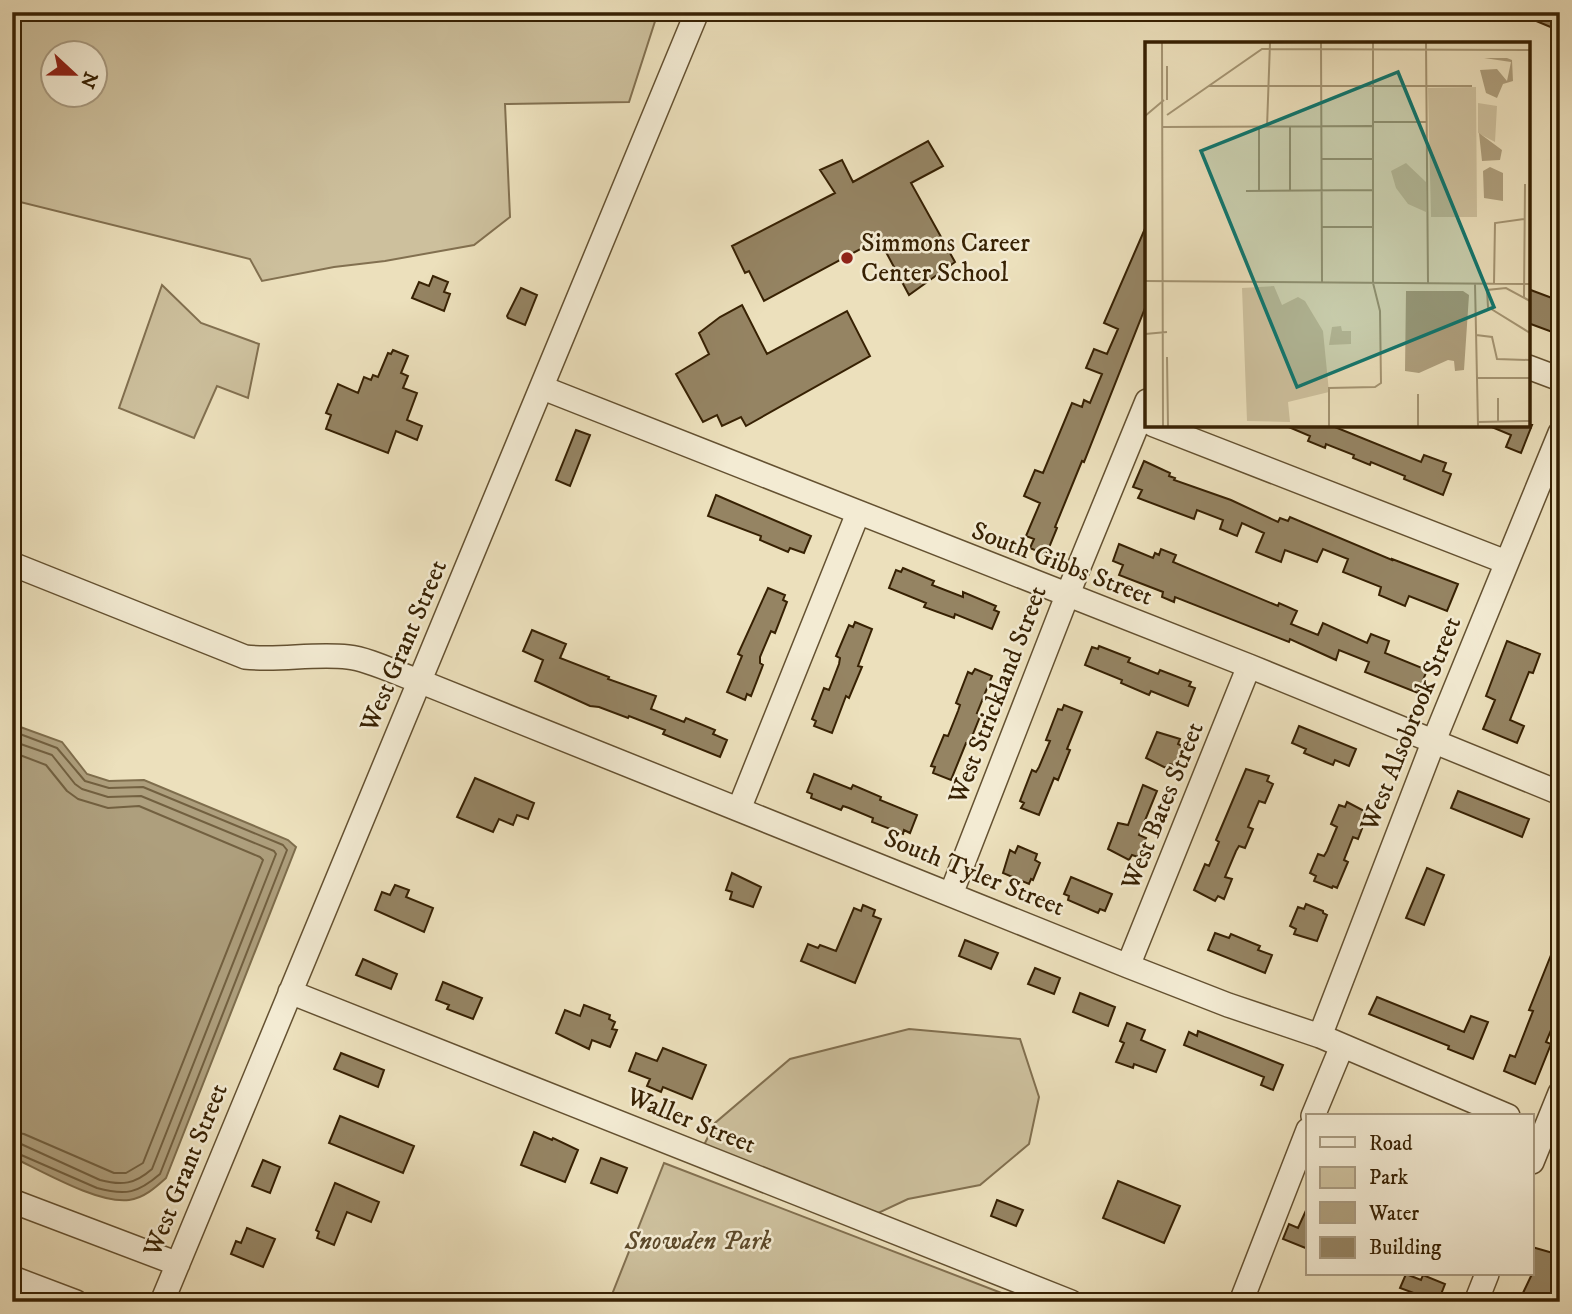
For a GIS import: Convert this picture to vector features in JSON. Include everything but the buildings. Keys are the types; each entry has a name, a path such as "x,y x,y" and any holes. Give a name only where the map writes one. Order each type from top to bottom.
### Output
{"street":[{"name":"West Grant Street","path":"162,1302 697,12"},
{"path":"1530,368 1560,379"},
{"name":"South Gibbs Street","path":"543,388 1249,666 1560,793"},
{"name":"West Strickland Street","path":"951,894 1067,596 1145,421"},
{"path":"1172,427 1506,562"},
{"name":"West Alsobrook Street","path":"1320,1036 1433,743 1560,435"},
{"path":"739,809 858,513"},
{"name":"South Tyler Street","path":"12,564 245,657 270,660 322,655 351,657 419,681 1128,966 1228,1005 1320,1036 1503,1114"},
{"name":"West Bates Street","path":"1128,966 1249,666"},
{"name":"Waller Street","path":"290,992 1071,1302"},
{"path":"1314,1114 1342,1046"},
{"path":"1534,1158 1560,1093"},
{"path":"1241,1302 1306,1134"},
{"path":"12,1201 178,1264"},
{"path":"1476,1302 1486,1276"},
{"path":"12,1281 18,1280 76,1302"}],"green space":[{"path":"12,12 658,12 629,102 505,104 510,217 474,245 262,281 250,259 12,200"},
{"path":"162,285 201,323 259,344 248,398 217,386 194,438 119,408"},
{"path":"909,1029 1020,1039 1039,1097 1029,1144 980,1185 908,1199 874,1215 703,1147 715,1123 790,1059"},
{"name":"Snowden Park","path":"664,1163 1025,1302 609,1302"}],"water":[{"path":"12,724 62,742 87,774 109,781 144,780 288,840 296,847 166,1178 149,1192 134,1199 116,1200 86,1192 12,1157"}],"place":[{"name":"Simmons Career Center School","path":"847,258"}]}
